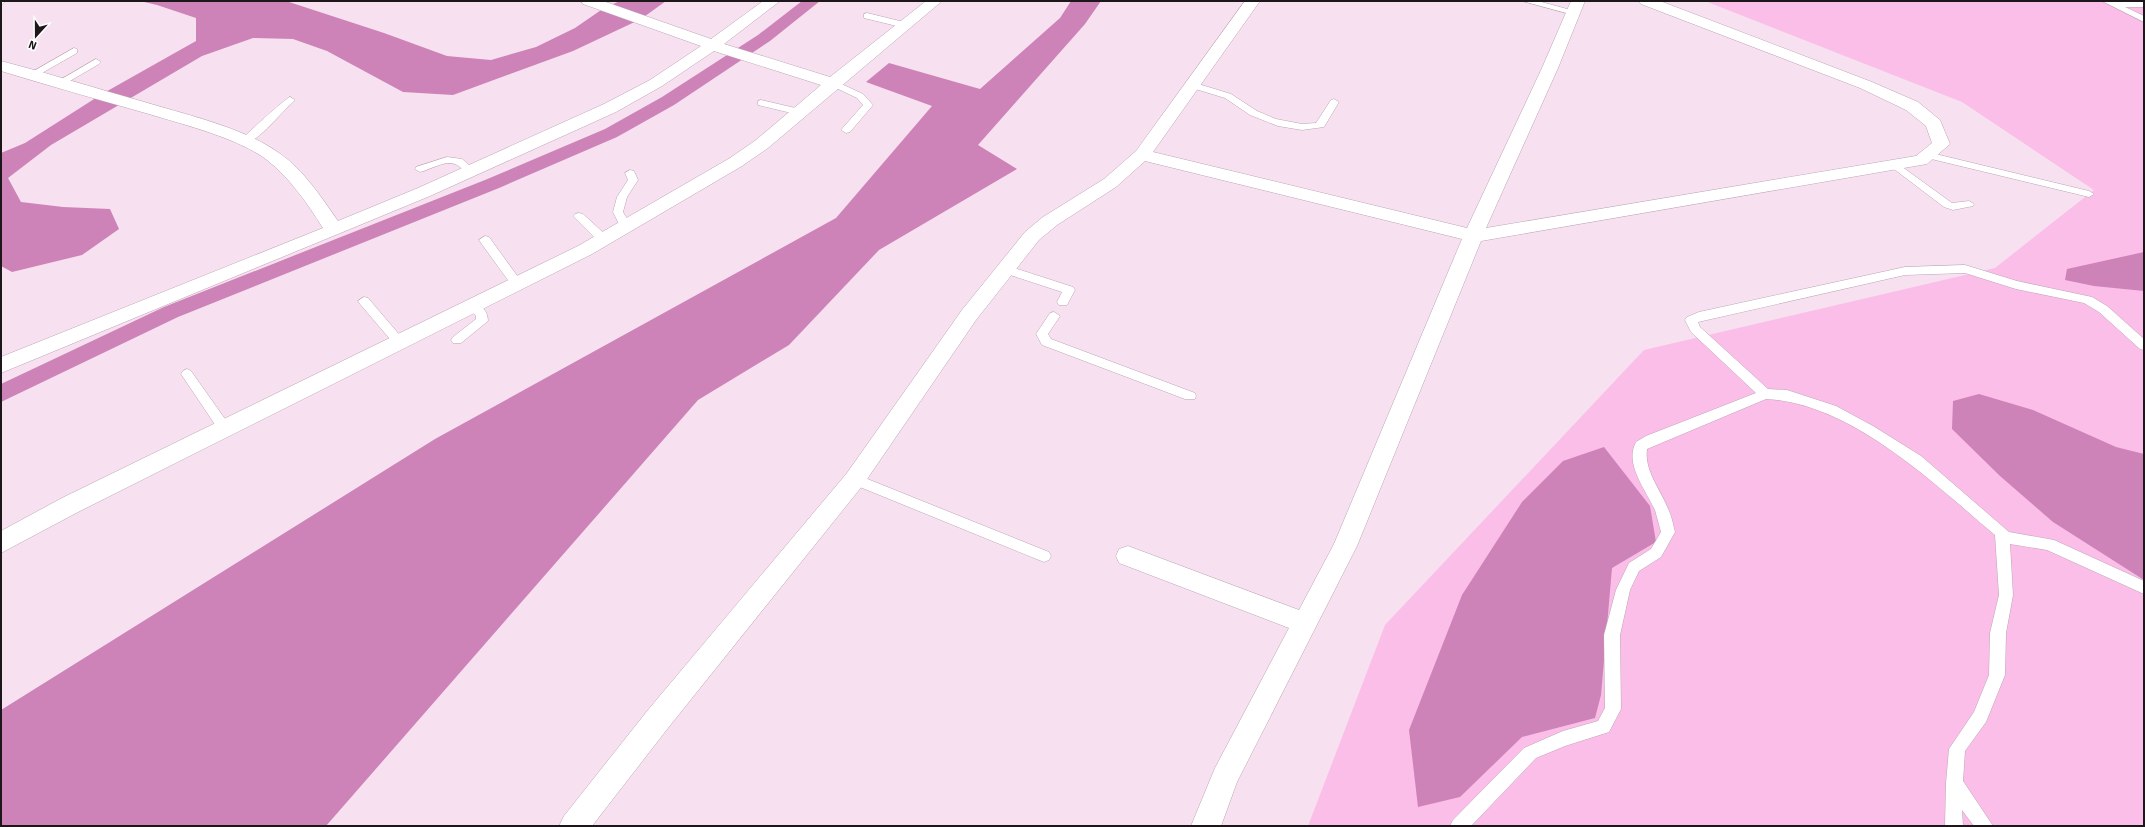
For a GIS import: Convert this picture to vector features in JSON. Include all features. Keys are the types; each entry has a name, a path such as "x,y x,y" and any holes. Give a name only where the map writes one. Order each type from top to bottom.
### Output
{"street":[{"path":"1,365 334,230 471,171 610,108 656,83 713,45 773,1"},
{"path":"1,543 70,505 604,240 736,162 762,144 833,82 935,1"},
{"path":"574,826 658,719 855,479 969,315 1005,268 1032,236 1050,221 1110,183 1142,155 1253,1"},
{"path":"1142,155 1473,236 1921,160 1941,144 1934,124 1912,106 1866,85 1646,1"},
{"path":"595,3 649,21 734,53 833,82"},
{"path":"1206,826 1225,777 1345,546 1473,236 1576,6"},
{"path":"1,66 102,94 125,103 183,119 244,142 274,157 310,192 334,230"},
{"path":"1128,556 1305,623"}],"lane":[{"path":"1526,1 1576,6"},
{"path":"2109,2 2144,4"},
{"path":"2109,2 2144,19"},
{"path":"867,16 905,25"},
{"path":"32,75 74,51"},
{"path":"60,83 96,62"},
{"path":"833,82 860,96 868,105 846,130"},
{"path":"1192,85 1226,95 1238,101 1244,107 1256,114 1301,127 1320,125 1334,102"},
{"path":"244,142 254,136 274,113 290,100"},
{"path":"761,103 800,112"},
{"path":"1927,155 2089,194"},
{"path":"420,169 448,160 456,160 462,162 471,171"},
{"path":"1894,164 1948,205 1953,207 1969,204"},
{"path":"626,226 618,212 624,193 633,180 630,173"},
{"path":"579,216 604,240"},
{"path":"485,240 517,284"},
{"path":"1005,268 1069,290 1063,302"},
{"path":"1765,394 1695,329 1691,320 1699,316 1905,271 1965,269 2016,286 2046,290 2088,300 2103,309 2144,346"},
{"path":"364,301 399,342"},
{"path":"458,340 482,321 482,315 474,305"},
{"path":"1054,316 1042,334 1046,342 1190,396"},
{"path":"187,374 225,429"},
{"path":"1459,826 1530,753 1563,739 1603,727 1613,709 1612,635 1623,590 1634,567 1656,553 1668,532 1662,511 1645,477 1639,458 1642,446 1651,440 1765,394 1787,395 1831,409 1868,430 1916,460 2002,533 2006,595 1998,633 1997,675 1980,717 1958,749 1954,783 1954,826"},
{"path":"855,479 1044,556"},
{"path":"2002,537 2049,544 2144,588"},
{"path":"1954,783 1984,826"}],"shaded area":[{"path":"140,1 286,1 384,33 447,56 491,60 536,47 575,28 604,8 620,1 666,1 641,19 573,51 453,95 403,92 327,51 293,39 253,38 202,56 51,145 8,178 21,202 63,207 110,209 119,229 82,255 12,272 1,266 1,153 25,143 102,94 196,41 196,18"},
{"path":"1071,1 1101,1 1085,24 978,145 1017,169 879,250 789,345 698,400 326,826 1,826 1,710 435,439 836,218 932,106 866,82 889,63 980,89 1060,18"},
{"path":"1705,1 2144,1 2144,826 1308,826 1385,625 1644,350 1995,268 2094,190 1962,102"},
{"path":"2144,252 2144,291 2094,286 2065,280 2067,269"},
{"path":"1979,394 2033,410 2116,447 2144,454 2144,580 2053,522 2000,476 1952,429 1953,401"},
{"path":"1604,447 1650,506 1656,542 1612,568 1601,695 1595,718 1522,737 1460,797 1418,807 1409,730 1462,595 1522,502 1563,461"}],"waterway":[{"path":"1,394 171,312 492,184 611,133 668,101 764,38 812,1"}]}
